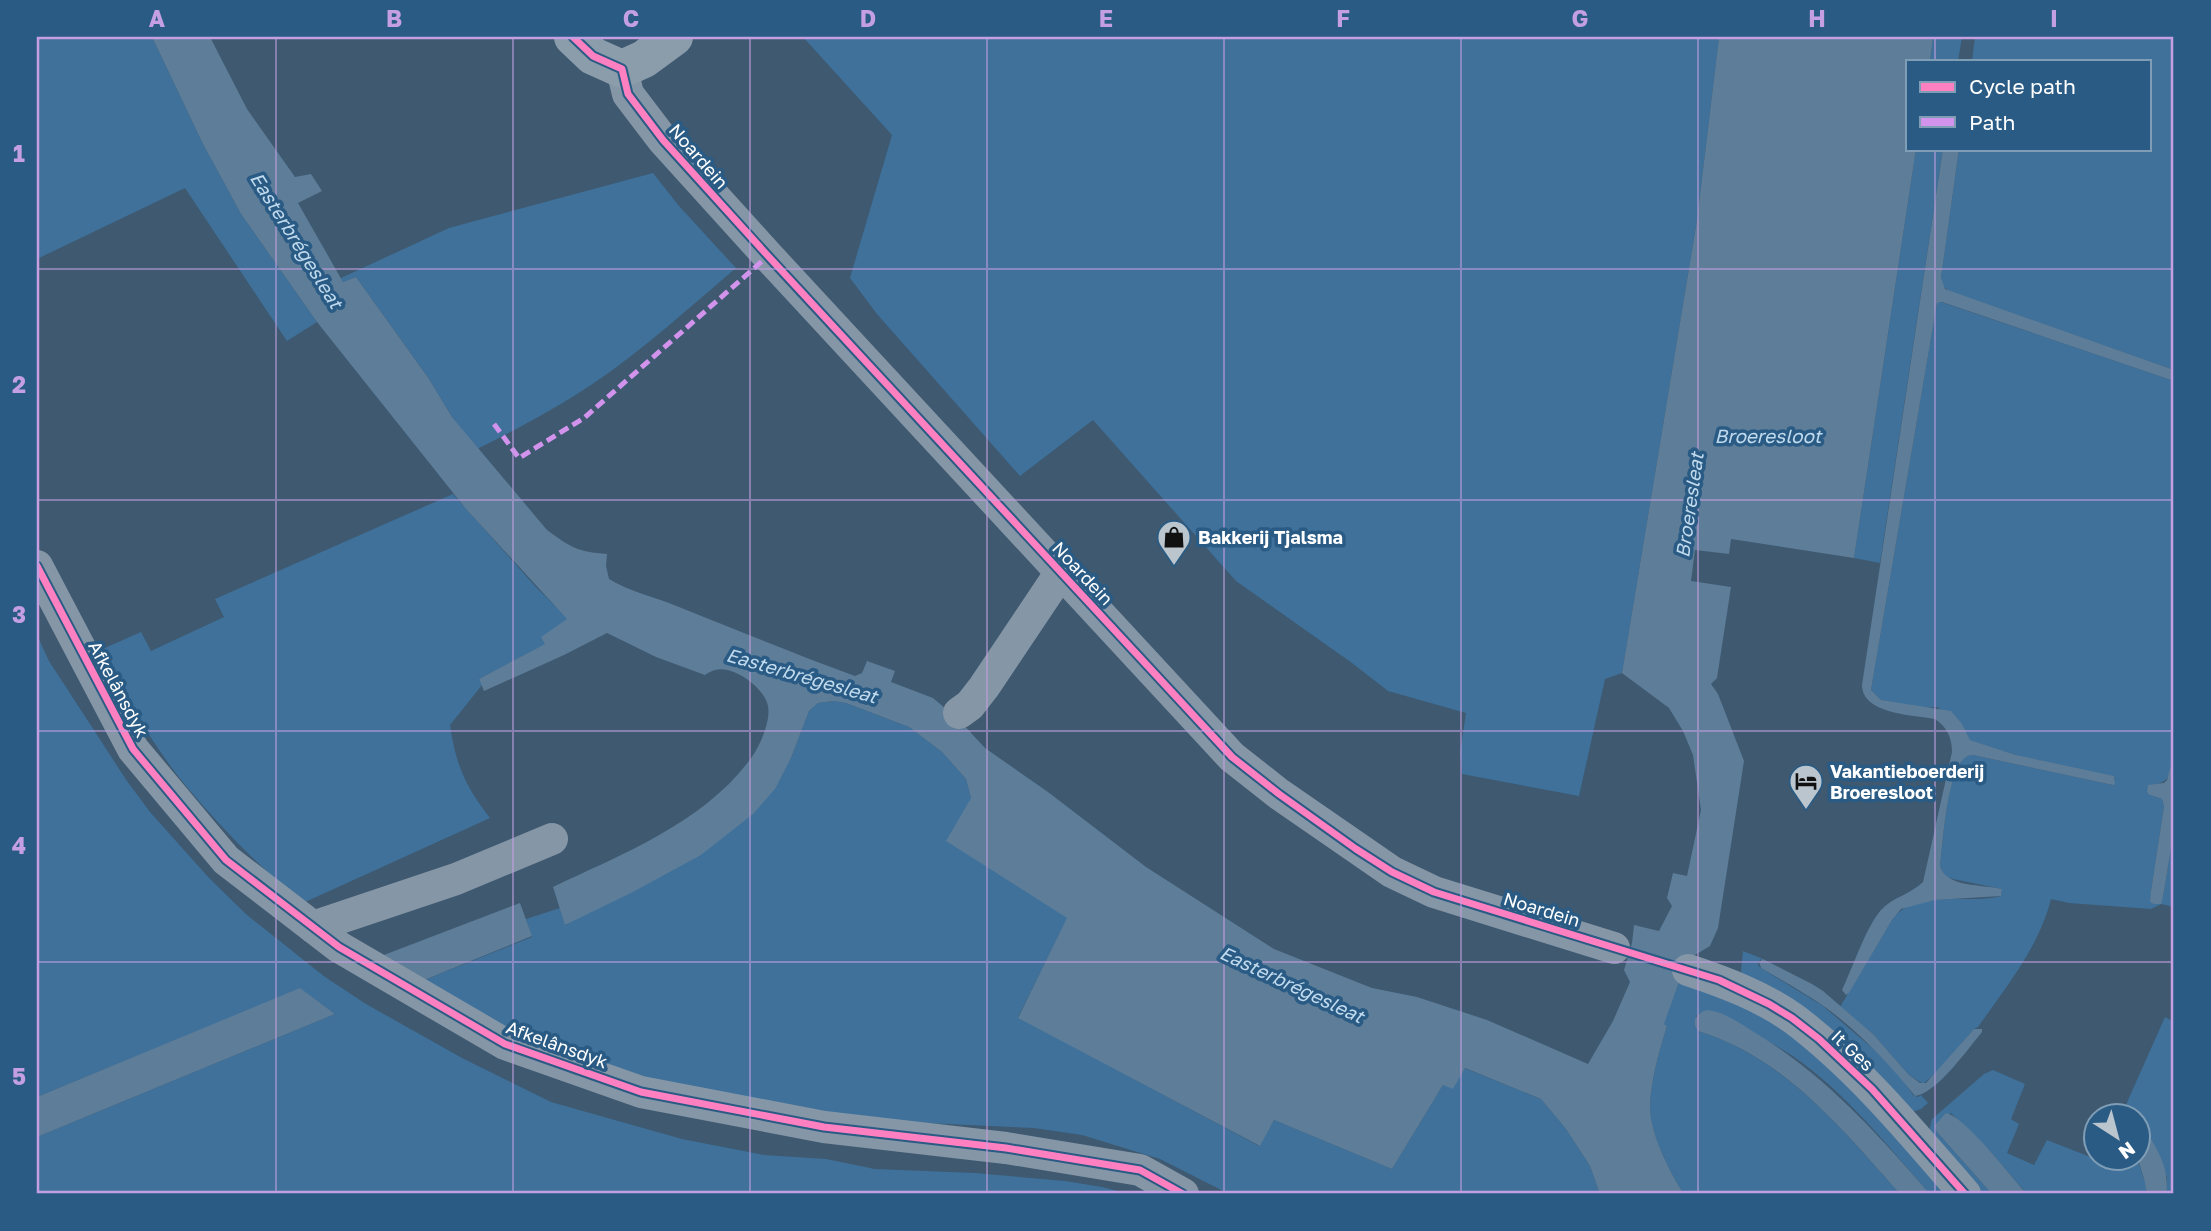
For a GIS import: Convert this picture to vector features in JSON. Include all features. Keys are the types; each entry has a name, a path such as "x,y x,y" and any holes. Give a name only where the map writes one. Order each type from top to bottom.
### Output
{"street":[{"path":"573,37 593,56 622,69 644,59 674,37"},
{"name":"Noardein","path":"622,69 628,94 663,140 1232,757 1279,794 1392,872 1434,891 1614,948"},
{"name":"Afkelânsdyk","path":"37,566 132,749 226,860 339,947 505,1044 641,1092 824,1127 1006,1147 1140,1170 1183,1194"},
{"name":"Noardein","path":"959,713 970,705 984,687 1061,572"},
{"path":"313,927 456,879 552,839"},
{"name":"It Ges","path":"1688,970 1719,980 1769,1004 1819,1039 1872,1089 1965,1194"}],"shaded area":[{"path":"37,37 152,37 203,144 241,214 317,322 287,341 185,188 37,259"},
{"path":"803,37 1719,37 1697,220 1622,673 1605,679 1579,796 1462,774 1460,753 1466,713 1388,691 1236,581 1093,420 1020,476 877,314 850,278 892,135"},
{"path":"1933,37 1962,37 1958,60 1930,60"},
{"path":"1975,37 2174,37 2174,370 1949,291 1943,286 1941,278 1959,150 2152,150 2152,60 1972,60"},
{"path":"1916,150 1943,150 1880,563 1854,558"},
{"path":"653,173 679,206 736,268 613,370 537,418 477,449 356,277 343,282 341,278 449,228"},
{"path":"1941,302 2174,381 2174,754 2168,777 2157,784 2150,795 2162,799 2164,806 2151,891 2163,897 2174,830 2174,907 2161,904 2151,909 2069,903 2051,899 2038,934 2010,982 1978,1027 1923,1084 1908,1074 1874,1035 1840,1007 1892,920 1902,910 1928,901 2001,896 2002,889 1948,878 1940,866 1950,790 1960,763 1968,755 1973,755 2113,785 2115,778 2016,755 1969,740 1962,724 1937,707 1922,708 1881,700 1871,690 1937,303"},
{"path":"453,494 568,619 542,637 546,644 479,679 482,685 450,725 463,775 490,818 303,903 242,847 186,786 151,737 98,651 141,632 151,651 224,617 215,599"},
{"path":"37,635 49,661 127,781 150,812 209,878 247,915 325,977 366,1004 462,1058 551,1102 682,1139 764,1155 826,1159 875,1169 975,1173 1065,1181 1129,1194 37,1194 37,1137 335,1014 300,989 37,1097"},
{"path":"835,701 909,727 942,752 966,779 971,798 1068,918 1018,1017 1259,1146 1274,1120 1392,1169 1443,1085 1464,1068 1541,1099 1566,1129 1590,1166 1600,1194 1229,1194 1160,1159 1082,1135 1034,1128 832,1116 567,1062 417,983 532,937 526,919 560,908 566,925 791,758 809,711 818,703"},
{"path":"1743,951 1763,959 1758,965 1761,968 1823,1006 1877,1052 1913,1095 1921,1095 1928,1103 1912,1112 1745,978 1741,971"},
{"path":"1679,982 1715,989 1814,1048 1953,1194 1930,1194 1861,1116 1803,1063 1764,1039 1706,1010 1696,1016 1698,1031 1729,1043 1785,1077 1834,1121 1900,1194 1684,1194 1657,1140 1650,1107 1658,1056 1667,1026 1663,1024"},
{"path":"2165,1017 2174,1022 2174,1194 2167,1194 2167,1177 2152,1149 2152,1102 2127,1102"},
{"path":"1993,1070 2025,1084 2011,1119 2019,1124 2007,1153 2034,1165 2047,1140 2082,1154 2082,1172 2142,1172 2147,1194 2027,1194 1987,1148 1951,1113 1934,1126 1992,1194 1980,1194 1928,1136 1932,1119 1984,1074"}],"water":[{"path":"152,37 210,37 247,109 295,177 311,174 322,191 298,203 343,282 356,277 429,379 452,417 547,530 575,548 607,554 609,579 855,676 862,673 867,661 895,671 891,682 933,698 959,720 985,748 1146,867 1274,949 1372,988 1417,997 1487,1020 1588,1064 1613,1021 1630,982 1624,970 1634,925 1659,931 1672,906 1667,898 1673,873 1687,876 1701,810 1693,755 1683,731 1669,708 1622,673 1697,220 1719,37 1933,37 1930,60 1906,60 1906,150 1916,150 1854,558 1731,539 1729,554 1695,550 1691,581 1731,587 1717,678 1711,684 1718,694 1744,761 1718,928 1710,946 1690,958 1679,982 1664,1024 1667,1026 1652,1086 1650,1107 1653,1129 1667,1164 1684,1194 1600,1194 1590,1166 1566,1129 1541,1099 1465,1068 1453,1089 1443,1085 1392,1169 1274,1120 1260,1146 1018,1018 1067,918 946,841 971,798 966,779 942,752 909,727 846,703 818,703 809,711 791,758 775,789 753,814 701,855 565,925 553,887 659,835 708,803 730,783 757,749 768,720 765,699 754,685 739,674 722,669 705,675 656,657 607,633 484,691 479,679 545,644 541,637 567,619 466,509 317,322 241,214 203,144"},
{"path":"1943,150 1959,150 1941,278 1945,289 2174,370 2174,381 1942,302 1937,303 1871,690 1881,700 1951,711 1970,740 2016,755 2114,776 2115,784 1973,755 1964,758 1957,769 1948,802 1940,866 1944,873 1957,882 2002,889 2001,896 1935,900 1901,909 1846,995 1842,990 1876,917 1886,906 1923,882 1952,752 1948,733 1935,719 1879,707 1864,695 1862,685"},
{"path":"2174,754 2174,830 2163,897 2161,904 2154,904 2150,902 2151,891 2164,806 2162,799 2147,792 2148,785 2164,783 2167,780"},
{"path":"520,903 532,936 417,983 376,958"},
{"path":"1763,959 1823,991 1874,1035 1908,1074 1920,1083 1926,1083 1974,1029 1982,1029 1982,1032 1942,1079 1924,1093 1915,1096 1855,1031 1813,999 1761,968 1759,962"},
{"path":"300,988 335,1014 37,1137 37,1097"},
{"path":"1706,1010 1737,1021 1804,1066 1869,1127 1930,1194 1900,1194 1833,1121 1784,1077 1758,1058 1698,1031 1696,1018"},
{"path":"1946,1113 1955,1117 1976,1136 2027,1194 1992,1194 1937,1132 1934,1126"},
{"path":"2152,1142 2162,1161 2167,1194 2147,1194 2142,1172 2152,1172"}],"marked path":[{"path":"494,424 519,458 584,418 768,256"}],"cycle path":[{"path":"573,37 593,56 622,69 628,94 663,140 1232,757 1356,849 1392,872 1434,892 1719,980 1769,1004 1819,1039 1872,1089 1965,1194"},
{"path":"37,566 133,749 226,860 339,947 505,1044 641,1092 824,1127 1006,1148 1140,1170 1183,1194"}],"place":[{"name":"Bakkerij Tjalsma","path":"1174,567"},
{"name":"Vakantieboerderij Broeresloot","path":"1806,811"}],"water label":[{"name":"Easterbrégesleat","path":"297,240"},
{"name":"Broeresloot","path":"1768,435"},
{"name":"Broeresleat","path":"1689,505"},
{"name":"Easterbrégesleat","path":"802,675"},
{"name":"Easterbrégesleat","path":"1292,984"}]}
